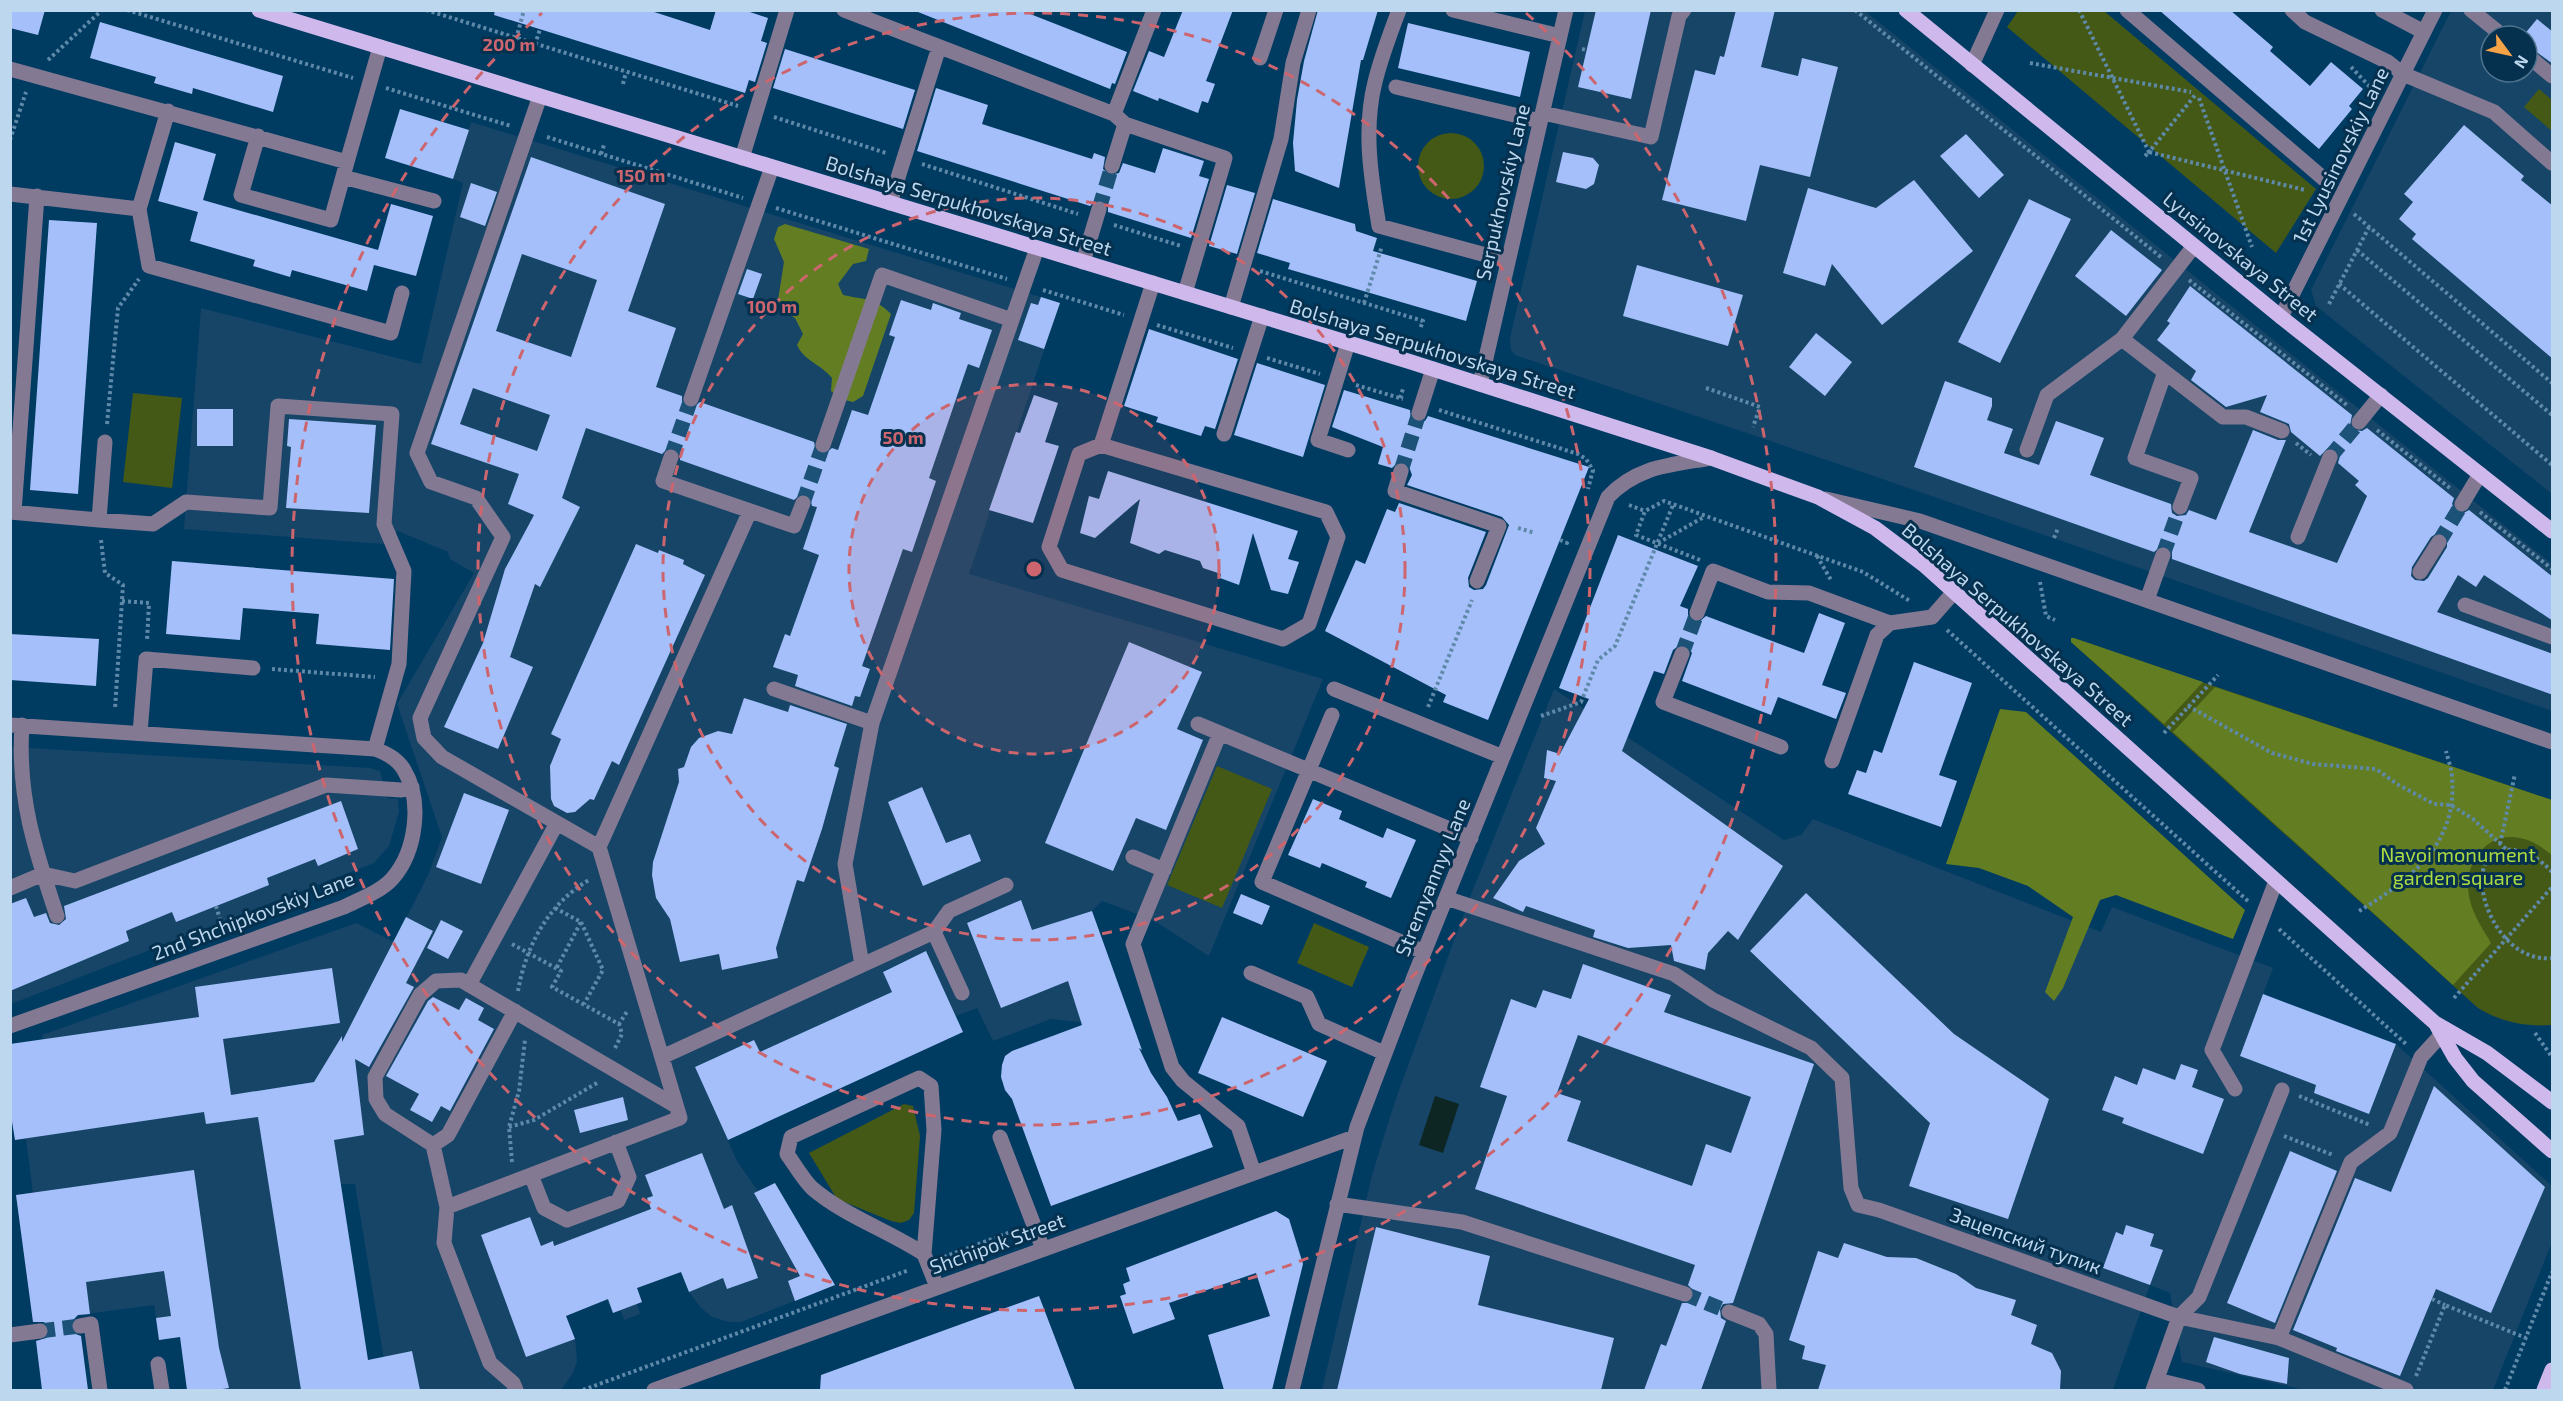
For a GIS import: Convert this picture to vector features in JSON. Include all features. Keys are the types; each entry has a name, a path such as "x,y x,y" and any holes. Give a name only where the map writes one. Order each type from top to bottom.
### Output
{"main road":[{"name":"Bolshaya Serpukhovskaya Street","path":"259,10 1433,369 1710,458 1818,496 1875,528 1924,565 2439,1028"},
{"name":"Lyusinovskaya Street","path":"1906,10 2281,317 2553,531"},
{"path":"2439,1028 2487,1053 2553,1102"},
{"path":"2439,1028 2455,1058 2474,1081 2553,1151"},
{"path":"2544,1390 2553,1370"}],"street":[{"path":"742,158 787,10"},
{"path":"844,10 1225,158 1185,293"},
{"path":"1112,166 1120,119 1154,10"},
{"path":"1260,58 1276,10"},
{"path":"1231,307 1281,139 1293,63 1309,10"},
{"path":"1399,10 1374,83 1368,122 1370,174 1379,226 1508,261"},
{"path":"1453,10 1560,36"},
{"name":"Serpukhovskiy Lane","path":"1480,384 1566,10"},
{"path":"1396,87 1651,137 1679,16 1684,10"},
{"path":"1972,65 1997,10"},
{"path":"2127,10 2324,179"},
{"path":"2292,10 2305,22 2388,62 2403,74 2494,112 2553,163"},
{"path":"2382,10 2424,32"},
{"name":"1st Lyusinovskiy Lane","path":"2281,317 2435,10"},
{"path":"2471,10 2488,24"},
{"path":"258,136 241,195 331,220 380,47"},
{"path":"890,203 939,47"},
{"path":"2539,65 2553,76"},
{"path":"10,69 347,162"},
{"path":"540,96 417,453 431,482 476,498 503,537 420,718 424,738 442,757 598,848"},
{"path":"168,111 139,210 149,266 391,333 402,293"},
{"path":"691,399 772,167"},
{"path":"343,177 434,201"},
{"path":"10,194 139,210"},
{"path":"37,196 12,512 153,524 186,501 270,508 278,406 392,414 384,524 404,571 399,664 375,748"},
{"path":"1083,262 1099,209"},
{"path":"2027,450 2047,395 2122,339 2194,246"},
{"path":"862,965 845,864 872,723 1037,248"},
{"path":"823,445 882,275 1012,320"},
{"path":"1101,445 1326,513 1338,537 1309,624 1283,639 1062,570 1049,547 1079,454 1101,445 1153,283"},
{"path":"1224,434 1262,316"},
{"path":"2122,339 2223,417 2246,417 2282,431"},
{"path":"1348,343 1318,440 1348,450"},
{"path":"1420,409 1433,369"},
{"path":"2166,372 2135,458 2191,478 2180,507"},
{"path":"2361,420 2381,395"},
{"path":"99,519 105,442"},
{"path":"671,457 663,481 794,526 803,503"},
{"name":"Stremyannyy Lane","path":"1292,1390 1354,1137 1424,952 1608,497 1622,482 1651,469 1710,458"},
{"path":"2298,537 2328,462"},
{"path":"1401,471 1395,491 1499,526 1477,581"},
{"path":"2463,502 2480,474"},
{"path":"1818,496 1920,521 2553,742"},
{"path":"447,1207 680,1118 598,848 750,511"},
{"path":"2420,572 2439,542"},
{"path":"2147,600 2163,555"},
{"path":"1697,613 1713,571 1768,592 1809,593 1890,623 1932,617 1954,592"},
{"path":"2465,605 2553,637"},
{"path":"1832,761 1878,635 1890,623"},
{"path":"1682,654 1663,702 1781,747"},
{"path":"140,733 146,659 253,668"},
{"path":"774,689 872,723"},
{"path":"1334,689 1503,757"},
{"path":"1332,715 1262,882 1424,952"},
{"path":"1198,724 1471,838"},
{"path":"16,725 19,761 31,837 57,916"},
{"name":"2nd Shchipkovskiy Lane","path":"10,1026 344,908 391,880 402,864 412,838 415,813 412,788 404,768 390,755 375,748 16,725"},
{"path":"1220,734 1133,944 1172,1067 1183,1082 1238,1126 1254,1173"},
{"path":"10,888 44,874 75,881 326,785 401,790 412,788"},
{"path":"469,985 557,823"},
{"path":"1132,857 1164,870"},
{"path":"2235,1089 2212,1050 2276,881"},
{"path":"662,1057 934,932 949,911 1006,885"},
{"name":"Зацепский тупик","path":"1446,898 1674,974 1713,1000 1811,1048 1842,1078 1851,1188 1858,1205 2180,1317 2279,1338 2410,1385"},
{"path":"934,932 962,993"},
{"path":"1251,973 1307,997 1319,1024 1384,1053"},
{"path":"516,1390 513,1383 490,1364 444,1243 447,1207 434,1145 385,1114 376,1099 375,1077 420,995 436,981 461,980 676,1106"},
{"path":"434,1145 448,1135 515,1011"},
{"path":"2279,1338 2351,1162 2390,1133 2421,1057 2439,1028"},
{"path":"926,1258 896,1235 838,1207 811,1186 787,1154 791,1137 919,1078 931,1086 934,1130 926,1258 937,1287"},
{"path":"2198,1390 2155,1385 2180,1317 2199,1298 2282,1089"},
{"path":"1000,1137 1043,1249"},
{"name":"Shchipok Street","path":"654,1390 1354,1137"},
{"path":"531,1175 544,1208 567,1220 588,1213 618,1201 629,1177 616,1142"},
{"path":"1337,1203 1462,1222 1685,1294"},
{"path":"1729,1312 1760,1324 1766,1334 1769,1390"},
{"path":"80,1326 91,1324 100,1390"},
{"path":"10,1335 40,1331"},
{"path":"158,1364 162,1390"}],"path":[{"path":"516,39 524,10"},
{"path":"1855,10 2463,502 2553,569"},
{"path":"2079,10 2114,78 2147,154"},
{"path":"535,45 540,29"},
{"path":"1581,49 1587,50"},
{"path":"2030,63 2197,93"},
{"path":"623,84 626,72"},
{"path":"2147,154 2208,79"},
{"path":"2197,93 2252,247"},
{"path":"601,154 604,145"},
{"path":"2147,154 2310,192"},
{"path":"2350,210 2553,382"},
{"path":"2329,304 2369,227"},
{"path":"1364,303 1388,228"},
{"path":"2357,250 2553,415"},
{"path":"105,442 118,308 149,266"},
{"path":"2339,284 2553,465"},
{"path":"1420,330 1423,321"},
{"path":"1706,388 1760,406 1753,427"},
{"path":"1403,389 1400,398 1420,409 1578,454 1586,459 1593,470 1588,489"},
{"path":"2282,431 2328,462"},
{"path":"1694,558 1636,535 1645,511 1664,501 1863,572 1893,589 1932,617 2421,1057"},
{"path":"1625,503 1645,511"},
{"path":"1541,716 1581,702 1598,660 1615,646 1673,505"},
{"path":"1657,543 1705,517"},
{"path":"99,519 105,573 123,585 115,709"},
{"path":"2054,538 2058,528"},
{"path":"1560,540 1567,543"},
{"path":"2040,580 2046,616 2055,620"},
{"path":"1421,724 1473,599"},
{"path":"122,601 149,603 146,659"},
{"path":"253,668 394,679"},
{"path":"2164,733 2218,675"},
{"path":"2188,706 2272,753 2313,764 2376,769 2397,784 2434,804 2451,805 2473,819 2506,849 2528,854 2553,872"},
{"path":"2359,911 2391,892 2417,871 2434,849 2446,824 2451,805 2452,778 2446,751"},
{"path":"2500,844 2515,774"},
{"path":"2506,849 2495,853 2482,871 2481,885 2490,917 2506,939 2520,951 2532,957 2553,957"},
{"path":"2454,998 2553,887"},
{"path":"216,906 223,929"},
{"path":"555,908 581,922 603,970 584,1004"},
{"path":"556,969 581,922"},
{"path":"495,935 561,971 552,987 619,1024 622,1034 610,1067 585,1091 534,1120 509,1127"},
{"path":"619,1024 641,988"},
{"path":"2535,1033 2553,1057"},
{"path":"2282,1089 2390,1133"},
{"path":"2266,1129 2351,1162"},
{"path":"583,1390 926,1258 1034,1224"},
{"path":"2505,1390 2553,1272"},
{"path":"2432,1299 2526,1338"},
{"path":"2410,1385 2445,1305"}],"shaded area":[{"path":"1585,11 1865,11 2552,564 2552,711 1865,473 1515,355 1511,350 1510,338"},
{"path":"2451,11 2552,11 2552,494 2316,306 2311,290"},
{"path":"471,122 1060,303 969,574 1323,679 1209,956 1153,920 1102,901 1092,911 1058,922 1081,1022 1051,1019 993,1041 977,1008 956,1016 926,952 883,971 892,992 760,1052 754,1040 695,1067 737,1161 758,1191 775,1183 835,1285 741,1322 729,1322 712,1317 701,1308 689,1292 681,1272 637,1288 642,1302 637,1304 640,1314 624,1320 621,1310 613,1313 607,1300 566,1316 575,1339 577,1361 573,1373 562,1389 389,1390 355,1184 340,1184 324,1080 255,1091 301,1390 216,1390 228,1387 180,1337 159,1340 154,1305 33,1321 16,1195 33,1193 26,1139 15,1140 10,1109 43,1039 42,1035 356,923 394,942 429,873 442,837 397,704 474,573 450,559 448,552 398,531 383,544 184,529 201,308 421,364 463,183 453,179"},
{"path":"1554,689 1784,840 1801,835 1813,819 2101,932 2112,907 2273,968 2240,1056 2316,1085 2314,1093 2369,1113 2396,1044 2552,1186 2552,1242 2493,1390 2304,1390 2182,1362 2170,1293 2150,1285 2113,1390 1322,1390 1372,1175 1395,1101 1470,897"},
{"path":"11,747 370,768 380,771 387,798 398,799 399,812 389,846 374,863 11,1004"},
{"path":"1435,1096 1459,1104 1443,1153 1419,1145"}],"green space":[{"path":"2018,11 2104,11 2316,189 2276,253 2007,27"},
{"path":"2539,89 2552,100 2552,131 2524,107"},
{"path":"1451,133 1464,136 1474,143 1481,153 1484,166 1481,179 1474,189 1464,196 1451,199 1438,196 1428,189 1421,179 1418,166 1421,153 1428,143 1438,136"},
{"path":"785,224 869,249 866,261 853,264 838,284 843,295 874,302 891,314 863,396 853,402 841,399 831,391 832,378 800,350 797,345 803,334 795,318 784,311 778,300 784,262 774,239 778,227"},
{"path":"133,393 182,398 172,488 123,482"},
{"name":"Navoi monument garden square","path":"2071,638 2552,800 2552,1025 2514,1023 2478,1008 2071,642"},
{"path":"2071,638 2203,682 2164,724 2071,642"},
{"name":"Navoi monument garden square","path":"2215,687 2552,800 2552,855 2532,842 2512,837 2492,842 2477,856 2469,877 2469,896 2476,917 2491,943 2453,985 2173,732"},
{"path":"2000,709 2026,712 2245,910 2233,939 2116,895 2100,900 2063,988 2054,1001 2045,992 2073,917 2028,886 1979,868 1946,864"},
{"path":"1217,766 1272,789 1222,908 1167,885"},
{"path":"1314,923 1369,947 1352,987 1297,963"},
{"path":"904,1104 913,1106 920,1136 914,1213 909,1220 901,1223 837,1199 809,1153"}],"building":[{"path":"10,10 45,10 38,35 10,28"},
{"path":"495,10 648,10 710,30 716,10 744,10 768,18 761,41 767,43 755,82 749,80 745,93 494,15"},
{"path":"913,10 1020,10 1127,52 1115,84 1112,83 1110,89"},
{"path":"1183,10 1233,10 1206,81 1215,84 1208,103 1202,101 1198,113 1133,91 1149,51 1164,57"},
{"path":"1318,10 1378,10 1363,60 1361,60 1339,188 1295,171 1293,143 1297,100 1304,61"},
{"path":"1596,10 1651,10 1631,99 1578,87"},
{"path":"1736,10 1775,10 1761,67 1798,76 1802,58 1838,67 1810,177 1760,165 1746,221 1662,200 1695,70 1715,75 1720,56 1724,57"},
{"path":"2159,10 2230,10 2273,47 2270,51 2310,86 2331,62 2363,89 2349,106 2352,109 2319,149"},
{"path":"2537,19 2553,32 2553,64 2539,54 2539,24 2533,24"},
{"path":"100,22 283,76 273,112 193,88 192,94 154,83 156,77 90,58"},
{"path":"1408,23 1530,52 1520,97 1398,68"},
{"path":"785,49 915,90 903,129 773,88"},
{"path":"936,88 988,105 982,124 1092,159 1094,153 1105,157 1103,169 1110,175 1119,173 1123,163 1155,173 1163,148 1204,161 1199,176 1209,179 1191,238 1108,212 1108,206 1102,200 1096,200 1090,206 917,151"},
{"path":"400,109 469,130 453,179 385,158"},
{"path":"2464,125 2524,176 2521,180 2553,206 2553,359 2412,239 2416,234 2399,219 2413,202 2404,194"},
{"path":"1966,134 2004,175 1979,198 1940,156"},
{"path":"175,142 216,154 203,200 378,250 391,204 433,216 416,276 374,265 367,291 292,270 290,277 253,266 255,260 190,241 198,212 158,201"},
{"path":"1563,152 1593,158 1599,165 1594,184 1586,189 1556,182"},
{"path":"531,157 665,204 628,311 676,328 656,387 682,396 682,401 687,408 693,408 700,402 814,442 816,452 825,454 832,448 838,450 852,410 868,415 895,337 889,335 901,300 931,310 933,303 961,313 959,319 992,330 979,368 968,364 929,478 936,481 912,552 903,549 862,666 870,669 860,697 855,696 852,706 795,686 798,675 773,667 785,634 790,636 819,555 803,549 817,507 812,506 810,496 801,494 794,500 680,460 680,454 675,448 668,448 662,454 586,428 562,498 580,507 540,587 535,584 510,657 533,667 498,749 444,727 483,643 505,569 534,515 508,504 519,474 431,444","holes":["522,254 597,280 571,357 496,331","473,388 550,415 537,451 460,424"]},
{"path":"1914,180 1973,251 1882,325 1832,264 1825,286 1783,273 1808,188 1876,208"},
{"path":"471,183 497,192 485,226 460,217"},
{"path":"1227,185 1255,193 1237,254 1209,246"},
{"path":"1273,199 1355,224 1356,231 1377,238 1373,251 1477,281 1466,321 1288,269 1290,263 1257,253"},
{"path":"2029,199 2071,219 2000,363 1958,342"},
{"path":"49,220 97,223 78,494 30,490"},
{"path":"2111,230 2162,270 2126,316 2075,276"},
{"path":"1637,265 1743,295 1728,346 1623,316"},
{"path":"747,269 762,274 753,299 738,294"},
{"path":"2190,286 2352,415 2350,425 2353,430 2362,431 2367,428 2454,498 2452,504 2457,512 2462,514 2469,510 2553,577 2553,621 2484,575 2476,587 2458,575 2437,612 2553,654 2553,695 2172,559 2172,553 2167,546 2161,546 2154,552 1914,467 1945,381 1992,398 1987,420 2013,429 2004,453 2039,465 2056,421 2104,438 2090,475 2171,504 2172,513 2177,516 2186,515 2189,510 2216,520 2253,430 2278,440 2286,440 2249,532 2337,563 2367,496 2355,485 2359,481 2338,463 2340,456 2337,451 2328,448 2320,456 2291,432 2289,424 2260,412 2267,395 2226,407 2191,380 2196,371 2157,340 2170,323 2167,321","holes":["2439,532 2447,537 2447,547 2428,578 2424,581 2415,580 2411,576 2412,567 2431,537"]},
{"path":"1041,297 1060,303 1044,349 1018,340 1031,303 1038,305"},
{"path":"1149,329 1238,359 1215,429 1205,426 1201,436 1156,422 1158,417 1124,406"},
{"path":"1816,333 1852,362 1825,396 1789,367"},
{"path":"1257,363 1325,385 1303,457 1234,435"},
{"path":"1344,390 1410,410 1411,419 1417,422 1425,421 1428,416 1589,467 1488,720 1443,702 1446,695 1325,631 1356,560 1365,564 1387,509 1395,512 1399,503 1486,532 1468,578 1469,587 1474,590 1483,589 1486,585 1509,525 1502,517 1407,485 1412,475 1408,464 1398,462 1392,468 1378,464 1383,447 1332,427"},
{"path":"1034,395 1058,403 1045,442 1059,446 1033,523 989,510 1016,432 1020,433"},
{"path":"197,409 233,409 233,446 197,446"},
{"path":"289,419 376,425 369,513 286,508 291,447 287,446"},
{"path":"1108,471 1298,531 1288,559 1299,562 1288,594 1271,590 1253,533 1239,585 1220,578 1221,574 1203,568 1200,561 1165,550 1159,554 1130,543 1140,499 1095,538 1080,533 1089,496 1099,499"},
{"path":"1618,535 1698,566 1680,606 1688,609 1688,615 1693,622 1699,622 1706,616 1804,653 1819,613 1845,623 1822,685 1846,693 1836,719 1778,697 1771,715 1682,681 1692,653 1689,648 1681,644 1673,650 1664,674 1654,671 1622,751 1783,866 1738,940 1728,931 1708,953 1705,970 1674,961 1671,945 1628,948 1593,937 1595,930 1526,906 1523,912 1493,898 1519,861 1545,844 1536,828 1556,781 1544,778 1547,750 1560,754 1589,699 1559,688"},
{"path":"636,544 684,560 683,564 705,575 619,765 612,761 594,800 590,799 575,812 567,813 554,806 551,799 550,766 561,739 551,734"},
{"path":"172,561 394,579 390,650 316,644 319,614 243,608 240,640 166,634"},
{"path":"10,634 99,639 96,686 10,680"},
{"path":"1129,642 1202,672 1177,729 1203,740 1166,830 1136,818 1113,871 1045,843"},
{"path":"1914,662 1972,683 1939,775 1957,781 1941,827 1848,794 1857,770 1866,773 1874,750 1882,753"},
{"path":"744,698 788,712 790,705 847,724 834,766 839,768 822,829 804,882 797,880 776,948 778,958 722,970 719,954 680,962 670,919 656,898 652,875 653,862 679,782 678,769 684,767 691,747 699,738 718,731 732,734"},
{"path":"922,787 946,843 970,834 981,861 923,886 888,802"},
{"path":"464,793 509,810 481,884 436,867"},
{"path":"1313,799 1342,811 1339,819 1383,838 1387,828 1416,840 1391,898 1365,887 1367,882 1322,863 1320,868 1288,855"},
{"path":"341,801 358,849 318,866 315,859 267,878 269,885 176,922 172,912 126,931 129,941 10,991 10,904 26,898 34,917 46,913 50,923 59,925 66,919 64,906"},
{"path":"1806,893 1954,1034 2049,1099 2008,1219 1909,1186 1930,1123 1750,951"},
{"path":"1241,894 1270,906 1262,925 1233,913"},
{"path":"1021,900 1032,930 1092,911 1142,1050 1139,1048 1151,1073 1167,1097 1178,1121 1200,1114 1213,1147 1051,1206 1012,1099 1005,1090 1001,1077 1002,1065 1005,1056 1012,1051 1082,1025 1068,981 1001,1008 967,923"},
{"path":"406,917 433,931 406,983 414,987 369,1067 355,1059 364,1135 334,1140 368,1360 412,1351 420,1390 301,1390 258,1117 206,1124 204,1112 15,1140 10,1109 10,1044 199,1017 195,987 332,968 340,1023 223,1039 231,1095 314,1082 342,1036 342,1042"},
{"path":"441,920 463,931 448,959 427,948"},
{"path":"926,951 963,1032 728,1140 695,1067 754,1040 760,1052 892,992 883,972"},
{"path":"1583,964 1671,995 1664,1012 1814,1064 1733,1303 1723,1304 1720,1309 1721,1318 1726,1321 1701,1390 1644,1390 1661,1344 1666,1346 1682,1303 1688,1303 1694,1298 1694,1291 1688,1285 1695,1265 1475,1189 1507,1096 1480,1087 1511,999 1536,1008 1543,990 1571,999","holes":["1578,1035 1751,1097 1731,1153 1706,1144 1692,1186 1567,1141 1581,1101 1557,1093"]},
{"path":"2263,994 2396,1044 2369,1114 2314,1093 2316,1085 2240,1056"},
{"path":"433,997 459,1010 466,998 484,1008 478,1020 494,1029 450,1111 441,1106 432,1122 410,1110 419,1094 386,1076 428,1001"},
{"path":"1222,1017 1327,1061 1303,1117 1198,1073"},
{"path":"2181,1064 2198,1070 2192,1087 2224,1099 2203,1154 2122,1123 2124,1118 2102,1110 2115,1076 2137,1085 2143,1068 2175,1080"},
{"path":"2434,1086 2545,1187 2491,1313 2436,1289 2400,1376 2336,1351 2337,1348 2293,1330 2355,1178 2391,1192"},
{"path":"623,1097 628,1120 580,1133 574,1110"},
{"path":"2290,1151 2337,1171 2275,1323 2227,1303"},
{"path":"702,1153 724,1209 732,1205 758,1278 727,1289 723,1278 689,1292 681,1272 637,1288 642,1302 613,1313 608,1299 566,1316 575,1339 526,1357 481,1235 530,1217 541,1246 553,1241 554,1246 651,1209 647,1198 653,1196 645,1175"},
{"path":"194,1170 219,1348 229,1388 187,1390 180,1337 159,1340 156,1318 171,1316 164,1271 86,1282 90,1314 78,1315 71,1322 70,1327 73,1333 81,1336 88,1390 42,1390 36,1341 46,1338 50,1329 44,1322 33,1322 16,1195"},
{"path":"775,1183 835,1285 795,1301 788,1281 800,1276 754,1193"},
{"path":"1276,1211 1289,1219 1303,1264 1272,1390 1224,1390 1208,1335 1270,1316 1256,1273 1169,1303 1175,1319 1133,1334 1120,1296 1126,1294 1123,1284 1130,1281 1126,1268"},
{"path":"2126,1225 2154,1234 2150,1246 2163,1250 2150,1285 2103,1268 2116,1232 2123,1235"},
{"path":"1376,1227 1490,1256 1478,1305 1614,1338 1601,1390 1337,1390"},
{"path":"1844,1243 1887,1257 1916,1258 1956,1274 1976,1288 2016,1300 2011,1315 2037,1325 2031,1344 2052,1353 2061,1371 2060,1390 1818,1390 1826,1365 1802,1359 1805,1346 1789,1340 1818,1251 1838,1258"},
{"path":"1039,1296 1075,1390 820,1390 821,1375"},
{"path":"2214,1337 2289,1358 2287,1384 2240,1374 2206,1362"}],"tunnel":[{"path":"1099,209 1112,166"},
{"path":"671,457 691,399"},
{"path":"1401,471 1419,413"},
{"path":"2330,457 2359,422"},
{"path":"803,503 823,445"},
{"path":"2439,542 2462,504"},
{"path":"2163,555 2180,507"},
{"path":"1682,654 1697,613"},
{"path":"1685,1294 1729,1312"},
{"path":"40,1331 80,1326"}]}
